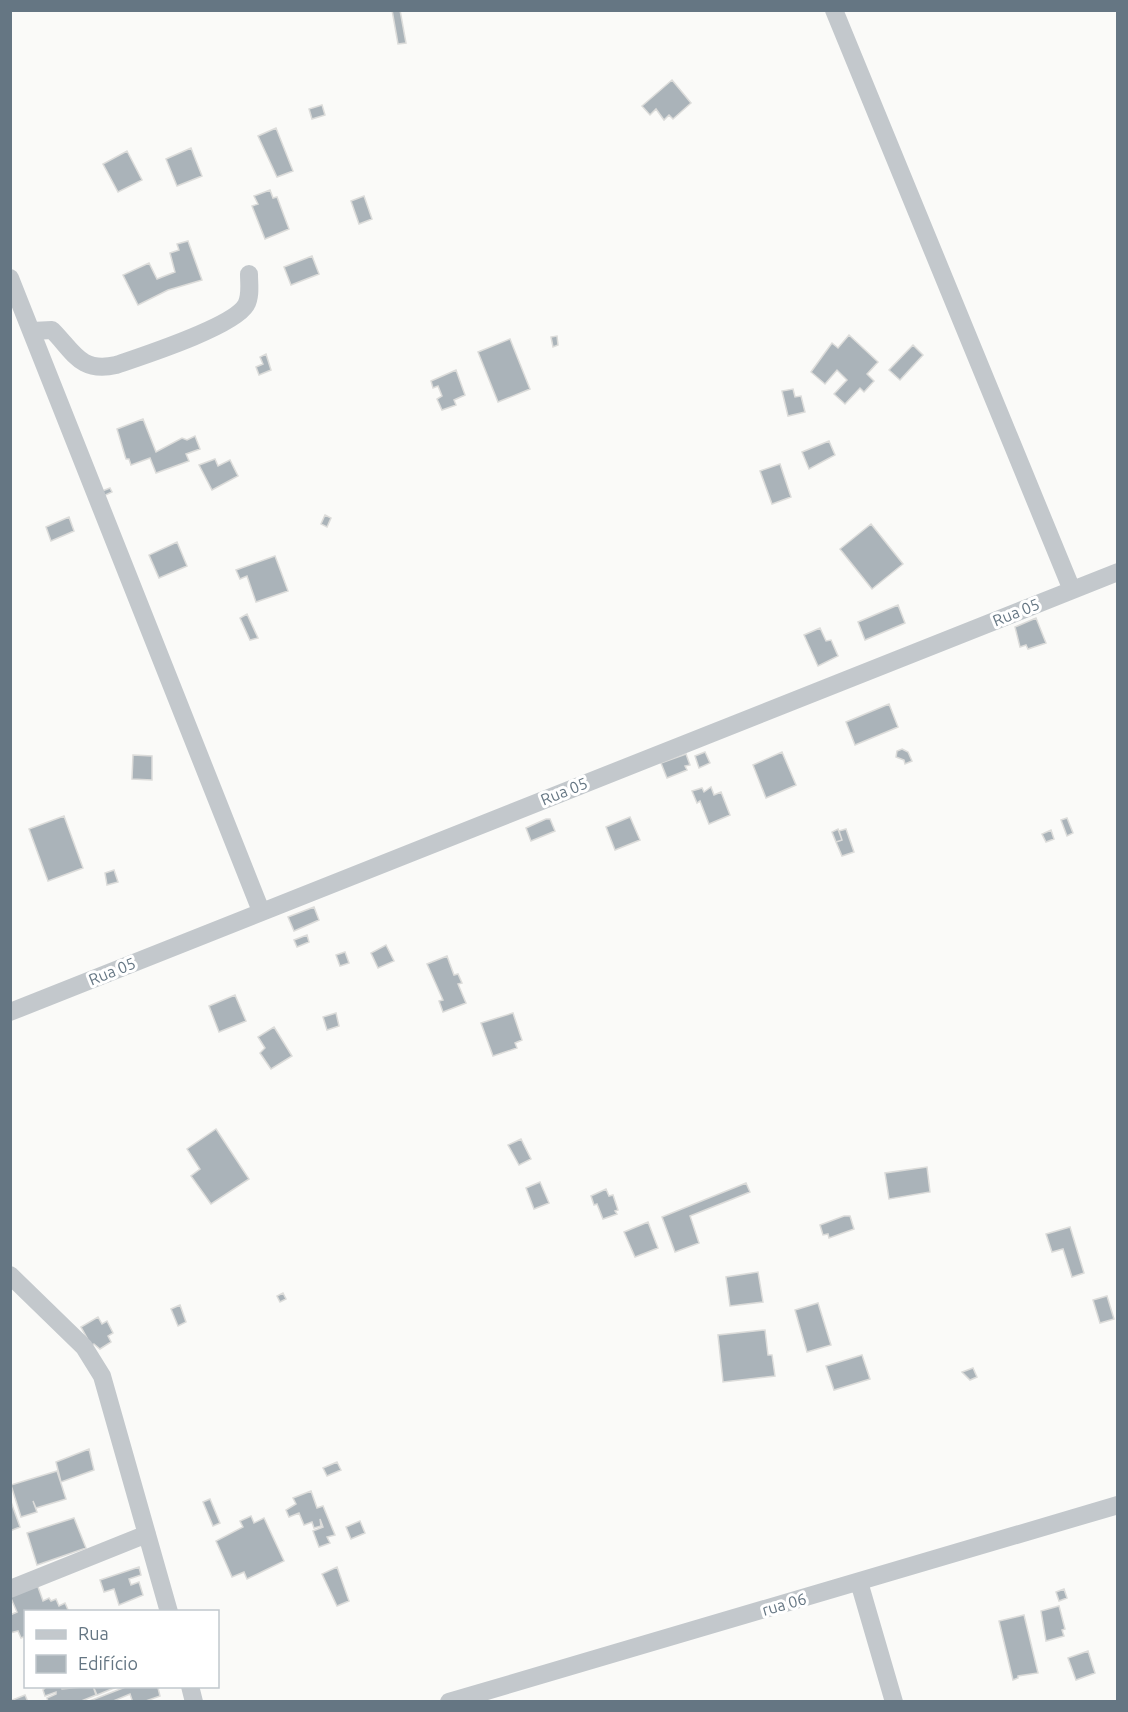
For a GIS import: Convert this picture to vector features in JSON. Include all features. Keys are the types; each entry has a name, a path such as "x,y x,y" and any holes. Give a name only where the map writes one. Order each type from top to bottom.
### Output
{"street":[{"path":"834,10 1072,590"},
{"path":"32,331 52,330 78,360 87,365 105,368 116,366 218,325 242,312 249,299 249,274"},
{"path":"10,279 261,911"},
{"name":"Rua 05","path":"10,1012 1118,572"},
{"path":"10,1275 84,1347 102,1376 169,1610"},
{"name":"rua 06","path":"449,1701 1118,1505"},
{"path":"10,1588 147,1534"},
{"path":"859,1582 894,1701"}],"building":[{"path":"392,10 400,10 406,43 398,44"},
{"path":"672,80 691,103 673,119 669,115 664,120 656,109 650,115 642,106"},
{"path":"322,105 325,115 312,119 309,109"},
{"path":"276,128 293,171 277,177 258,136"},
{"path":"191,148 202,176 177,186 166,159"},
{"path":"127,151 142,180 118,192 103,164"},
{"path":"270,190 273,198 277,197 289,229 265,239 252,206 258,204 254,196"},
{"path":"364,196 372,219 359,224 351,201"},
{"path":"188,241 202,280 168,290 138,305 123,275 149,263 157,279 175,272 170,253 179,250 177,244"},
{"path":"312,256 319,274 291,285 284,267"},
{"path":"849,335 878,362 867,374 874,381 864,392 860,388 845,404 834,394 847,380 837,370 825,384 811,372 832,343 838,348"},
{"path":"557,336 558,345 553,347 551,337"},
{"path":"510,339 530,389 498,402 478,352"},
{"path":"913,345 923,355 900,380 889,370"},
{"path":"266,354 271,370 259,375 256,367 263,364 260,357"},
{"path":"456,370 465,395 454,400 456,405 442,410 437,399 442,396 438,386 433,388 431,381"},
{"path":"793,389 795,397 801,396 805,412 788,416 782,391"},
{"path":"143,419 156,452 182,438 187,440 195,436 200,449 186,454 189,461 156,473 150,458 131,465 129,459 126,459 117,429"},
{"path":"829,441 835,455 809,469 802,452"},
{"path":"215,459 218,466 230,460 238,476 212,490 199,465"},
{"path":"780,464 791,497 772,504 760,471"},
{"path":"110,488 112,492 99,498 97,493"},
{"path":"325,515 331,518 327,527 321,524"},
{"path":"69,517 74,531 51,541 46,527"},
{"path":"871,524 903,564 872,589 840,549"},
{"path":"177,542 187,566 159,578 149,555"},
{"path":"275,556 288,591 256,602 247,576 240,579 236,570"},
{"path":"898,605 905,623 865,640 858,622"},
{"path":"247,614 258,638 250,640 240,618"},
{"path":"1036,618 1046,643 1028,649 1026,645 1020,647 1015,627"},
{"path":"820,628 826,641 831,640 838,656 818,666 804,635"},
{"path":"889,704 898,727 855,745 846,722"},
{"path":"902,749 908,752 912,761 905,764 904,760 896,757 897,751"},
{"path":"705,752 710,763 699,768 695,756"},
{"path":"782,752 796,785 766,798 753,765"},
{"path":"686,754 690,765 685,766 687,770 667,778 661,763"},
{"path":"133,755 152,756 152,780 132,779"},
{"path":"711,787 714,795 721,792 730,815 709,824 700,801 697,803 692,791 702,788 704,792"},
{"path":"64,816 83,868 48,881 29,829"},
{"path":"630,817 640,840 615,850 606,827"},
{"path":"1067,818 1073,833 1067,836 1061,820"},
{"path":"550,819 555,831 531,841 526,828"},
{"path":"838,829 842,840 836,842 832,832"},
{"path":"846,829 854,852 842,856 836,842 842,840 839,831"},
{"path":"1051,830 1054,839 1046,842 1042,834"},
{"path":"114,870 118,882 107,885 105,873"},
{"path":"314,907 319,920 294,931 288,917"},
{"path":"307,935 309,942 297,947 294,940"},
{"path":"386,945 394,961 378,968 371,953"},
{"path":"345,952 349,963 340,966 336,955"},
{"path":"447,956 454,975 458,974 462,983 458,984 466,1003 443,1012 439,1001 443,1000 427,964"},
{"path":"235,995 246,1021 219,1032 209,1006"},
{"path":"336,1013 339,1026 327,1030 323,1017"},
{"path":"513,1013 522,1040 515,1043 517,1048 493,1056 481,1023"},
{"path":"274,1027 292,1056 271,1069 260,1053 265,1048 258,1037"},
{"path":"216,1129 249,1179 211,1204 191,1176 200,1169 187,1149"},
{"path":"521,1139 531,1159 519,1165 508,1145"},
{"path":"927,1167 930,1192 889,1199 885,1173"},
{"path":"540,1182 549,1203 534,1209 526,1188"},
{"path":"746,1183 750,1192 690,1216 699,1243 675,1252 662,1217"},
{"path":"606,1189 609,1196 613,1195 618,1210 615,1211 617,1214 603,1219 591,1196"},
{"path":"850,1216 854,1229 829,1238 828,1234 823,1235 820,1225"},
{"path":"648,1222 658,1248 635,1257 624,1232"},
{"path":"1070,1227 1084,1273 1072,1277 1063,1249 1052,1252 1046,1234"},
{"path":"758,1272 763,1302 730,1306 726,1277"},
{"path":"283,1293 286,1299 280,1302 277,1296"},
{"path":"1107,1296 1114,1319 1100,1323 1093,1300"},
{"path":"818,1303 831,1345 807,1352 795,1310"},
{"path":"180,1305 186,1322 178,1326 171,1309"},
{"path":"98,1317 102,1324 107,1321 113,1333 108,1336 111,1342 100,1349 94,1344 91,1345 81,1327"},
{"path":"765,1330 768,1355 772,1355 775,1376 723,1382 718,1335"},
{"path":"862,1355 870,1379 834,1390 826,1366"},
{"path":"973,1368 977,1377 970,1380 962,1372"},
{"path":"89,1449 94,1470 61,1482 56,1462"},
{"path":"337,1462 341,1470 327,1476 323,1468"},
{"path":"57,1471 66,1499 36,1508 33,1501 37,1512 21,1517 11,1485"},
{"path":"311,1491 317,1508 323,1506 335,1535 327,1537 330,1543 319,1547 313,1531 323,1527 320,1519 321,1526 314,1528 312,1522 304,1525 299,1513 289,1517 286,1510 296,1504 293,1498"},
{"path":"10,1499 20,1527 10,1531"},
{"path":"210,1499 220,1523 213,1526 203,1502"},
{"path":"251,1516 254,1523 264,1518 284,1561 247,1579 244,1572 232,1577 216,1541 243,1527 240,1521"},
{"path":"74,1518 86,1548 37,1565 27,1533"},
{"path":"360,1521 365,1533 351,1539 346,1527"},
{"path":"139,1567 141,1575 129,1579 131,1585 139,1582 143,1595 119,1605 114,1589 104,1592 100,1580"},
{"path":"337,1567 349,1601 337,1606 322,1574"},
{"path":"37,1584 43,1601 49,1598 51,1601 56,1599 59,1606 65,1603 68,1610 24,1610 24,1637 21,1638 18,1631 10,1633 10,1615 17,1612 10,1596"},
{"path":"1064,1589 1067,1598 1059,1601 1056,1592"},
{"path":"1059,1606 1065,1629 1062,1630 1064,1636 1046,1641 1041,1611"},
{"path":"1024,1615 1038,1673 1018,1676 1013,1680 999,1621"},
{"path":"1088,1651 1095,1673 1076,1680 1068,1658"},
{"path":"45,1688 94,1688 96,1695 79,1702 48,1702 47,1698 56,1692 45,1696 43,1690"},
{"path":"94,1688 114,1688 97,1695"},
{"path":"123,1688 158,1688 160,1696 143,1702 129,1702 132,1700 130,1694 111,1702 87,1702"},
{"path":"25,1695 28,1702 10,1702 10,1701"}]}
